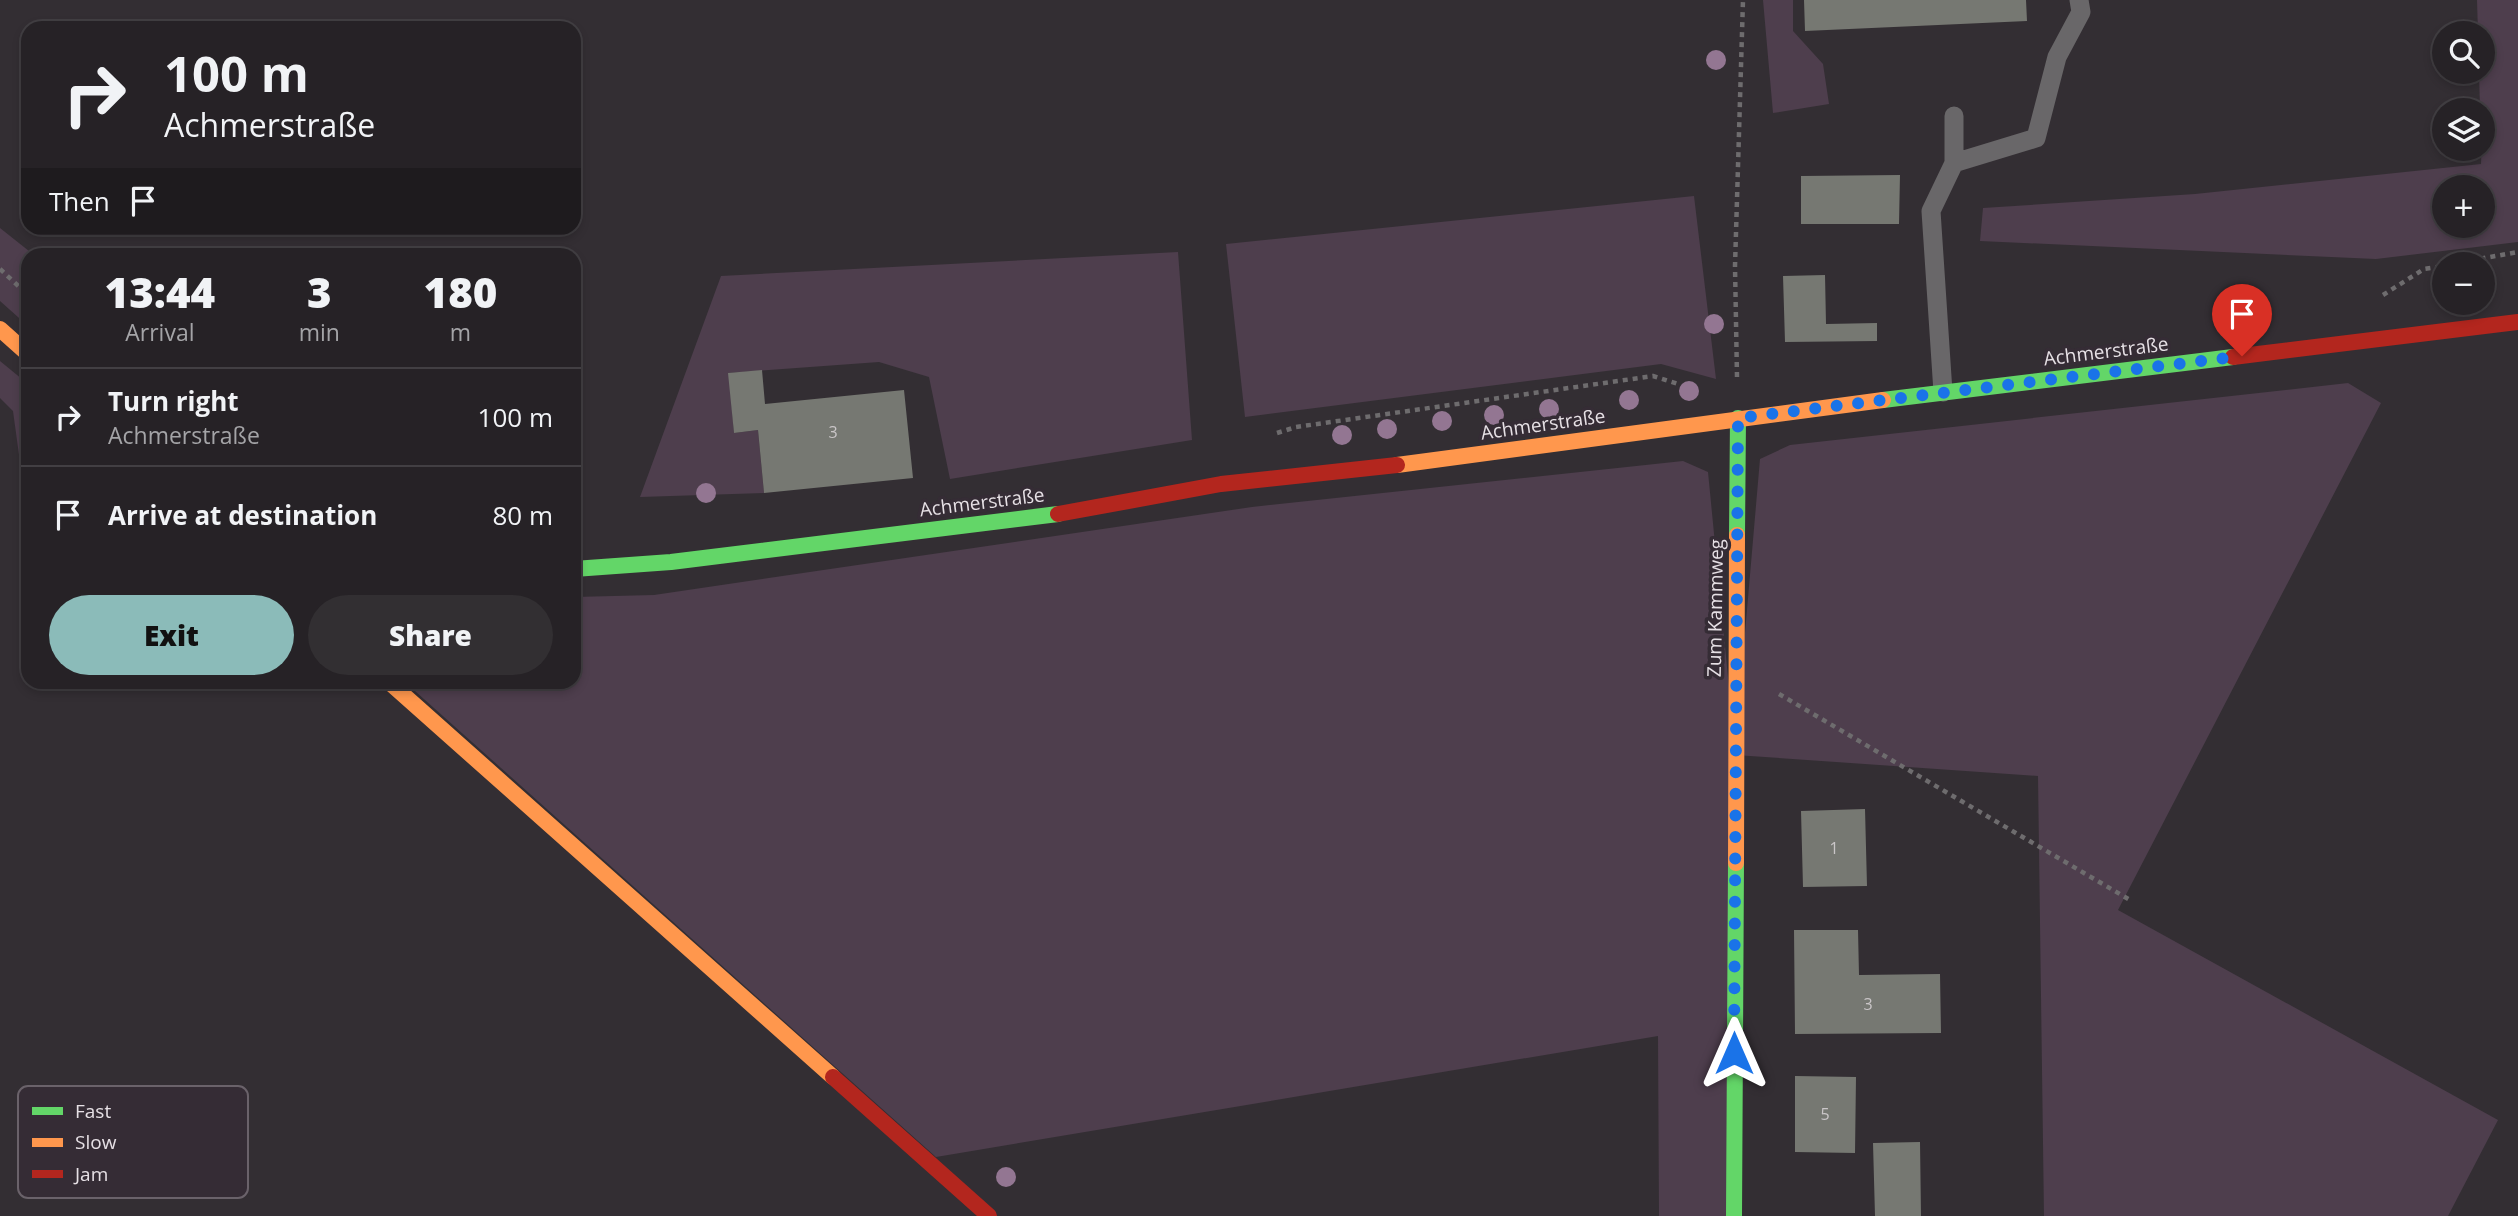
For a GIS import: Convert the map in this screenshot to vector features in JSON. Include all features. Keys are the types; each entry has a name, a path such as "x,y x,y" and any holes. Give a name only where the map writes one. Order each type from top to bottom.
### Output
{"street":[{"name":"Achmerstraße","path":"581,568 671,562 1057,514 1221,484 1413,463 1738,418 2518,322"},
{"path":"0,329 21,348"},
{"name":"Zum Kammweg","path":"1734,1216 1738,418"},
{"path":"397,689 989,1216"}],"lane":[{"path":"1954,163 2036,138 2057,57 2081,12 2079,0"},
{"path":"1943,392 1931,211 1954,163 1954,116"}],"path":[{"path":"1738,418 1735,266 1743,0"},
{"path":"2495,255 2518,251"},
{"path":"0,269 21,288"},
{"path":"1736,669 2130,900"}],"shaded area":[{"path":"1763,0 1793,0 1793,31 1823,64 1829,104 1773,113"},
{"path":"2477,0 2518,0 2518,242 2376,259 1980,241 1983,208 2195,194 2495,161 2495,98 2480,98 2479,84 2495,84 2495,21 2478,21"},
{"path":"1694,196 1716,379 1661,364 1245,417 1226,244"},
{"path":"0,228 25,248 21,248 21,320 0,301"},
{"path":"1178,252 1192,440 950,479 929,377 879,362 729,373 734,433 758,430 764,493 640,497 721,276"},
{"path":"0,361 21,378 21,458 13,411 0,398"},
{"path":"2348,383 2381,403 2118,910 2498,1120 2448,1216 2044,1216 2038,776 1735,755 1734,1216 1659,1216 1658,1036 936,1157 413,689 581,689 581,597 654,595 1252,507 1683,461 1708,472 1735,749 1760,459 1790,445"}],"building":[{"path":"1804,0 2026,0 2027,21 1805,31"},
{"path":"1900,175 1899,224 1801,224 1801,176"},
{"path":"1825,275 1826,324 1877,323 1877,341 1785,342 1783,276"},
{"path":"762,370 765,404 904,390 913,478 764,493 758,430 734,433 728,373"},
{"path":"1865,809 1867,886 1803,887 1801,811"},
{"path":"1794,930 1858,930 1859,975 1940,974 1941,1033 1795,1034"},
{"path":"1795,1076 1856,1077 1855,1153 1795,1152"},
{"path":"1920,1142 1921,1216 1875,1216 1873,1143"}],"traffic: fast":[{"path":"1883,400 2233,357"},
{"path":"1737,535 1738,418"},
{"path":"581,568 671,562 1058,514"},
{"path":"1734,1216 1736,863"}],"traffic: slow":[{"path":"0,329 21,348"},
{"path":"1397,465 1883,400"},
{"path":"1736,863 1737,535"},
{"path":"397,689 833,1077"}],"traffic: jam":[{"path":"2233,357 2518,322"},
{"path":"1058,514 1221,484 1397,465"},
{"path":"833,1077 989,1216"}],"route":[{"path":"1734,1053 1738,418 2242,356"}]}
